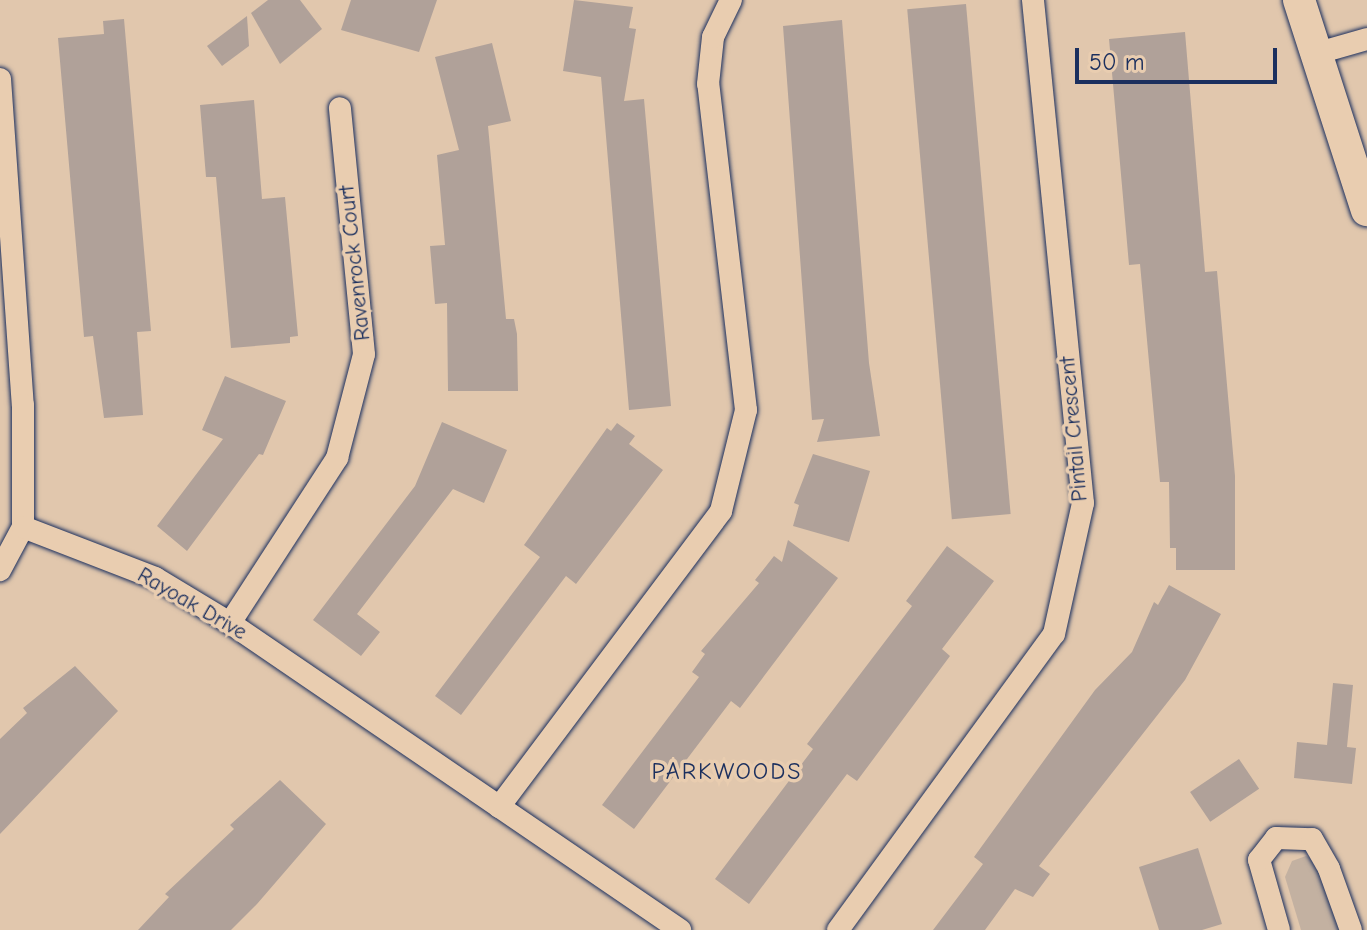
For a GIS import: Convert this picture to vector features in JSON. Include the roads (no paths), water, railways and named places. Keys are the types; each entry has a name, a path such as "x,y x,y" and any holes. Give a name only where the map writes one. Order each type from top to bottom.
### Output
{"main road":[{"path":"1299,0 1367,210"}],"street":[{"path":"499,807 721,511 746,410 708,84 713,37 731,0"},
{"name":"Pintail Crescent","path":"838,930 1054,634 1083,503 1033,0"},
{"path":"1318,53 1367,39"},
{"path":"0,79 23,405 23,527 0,570"},
{"name":"Ravenrock Court","path":"230,623 337,458 364,354 340,108"},
{"name":"Rayoak Drive","path":"23,527 155,578 230,623 680,930"},
{"path":"1279,930 1263,891 1259,860 1276,838 1312,839 1329,869 1351,930"}],"district":[{"name":"PARKWOODS","path":"727,772"}]}
